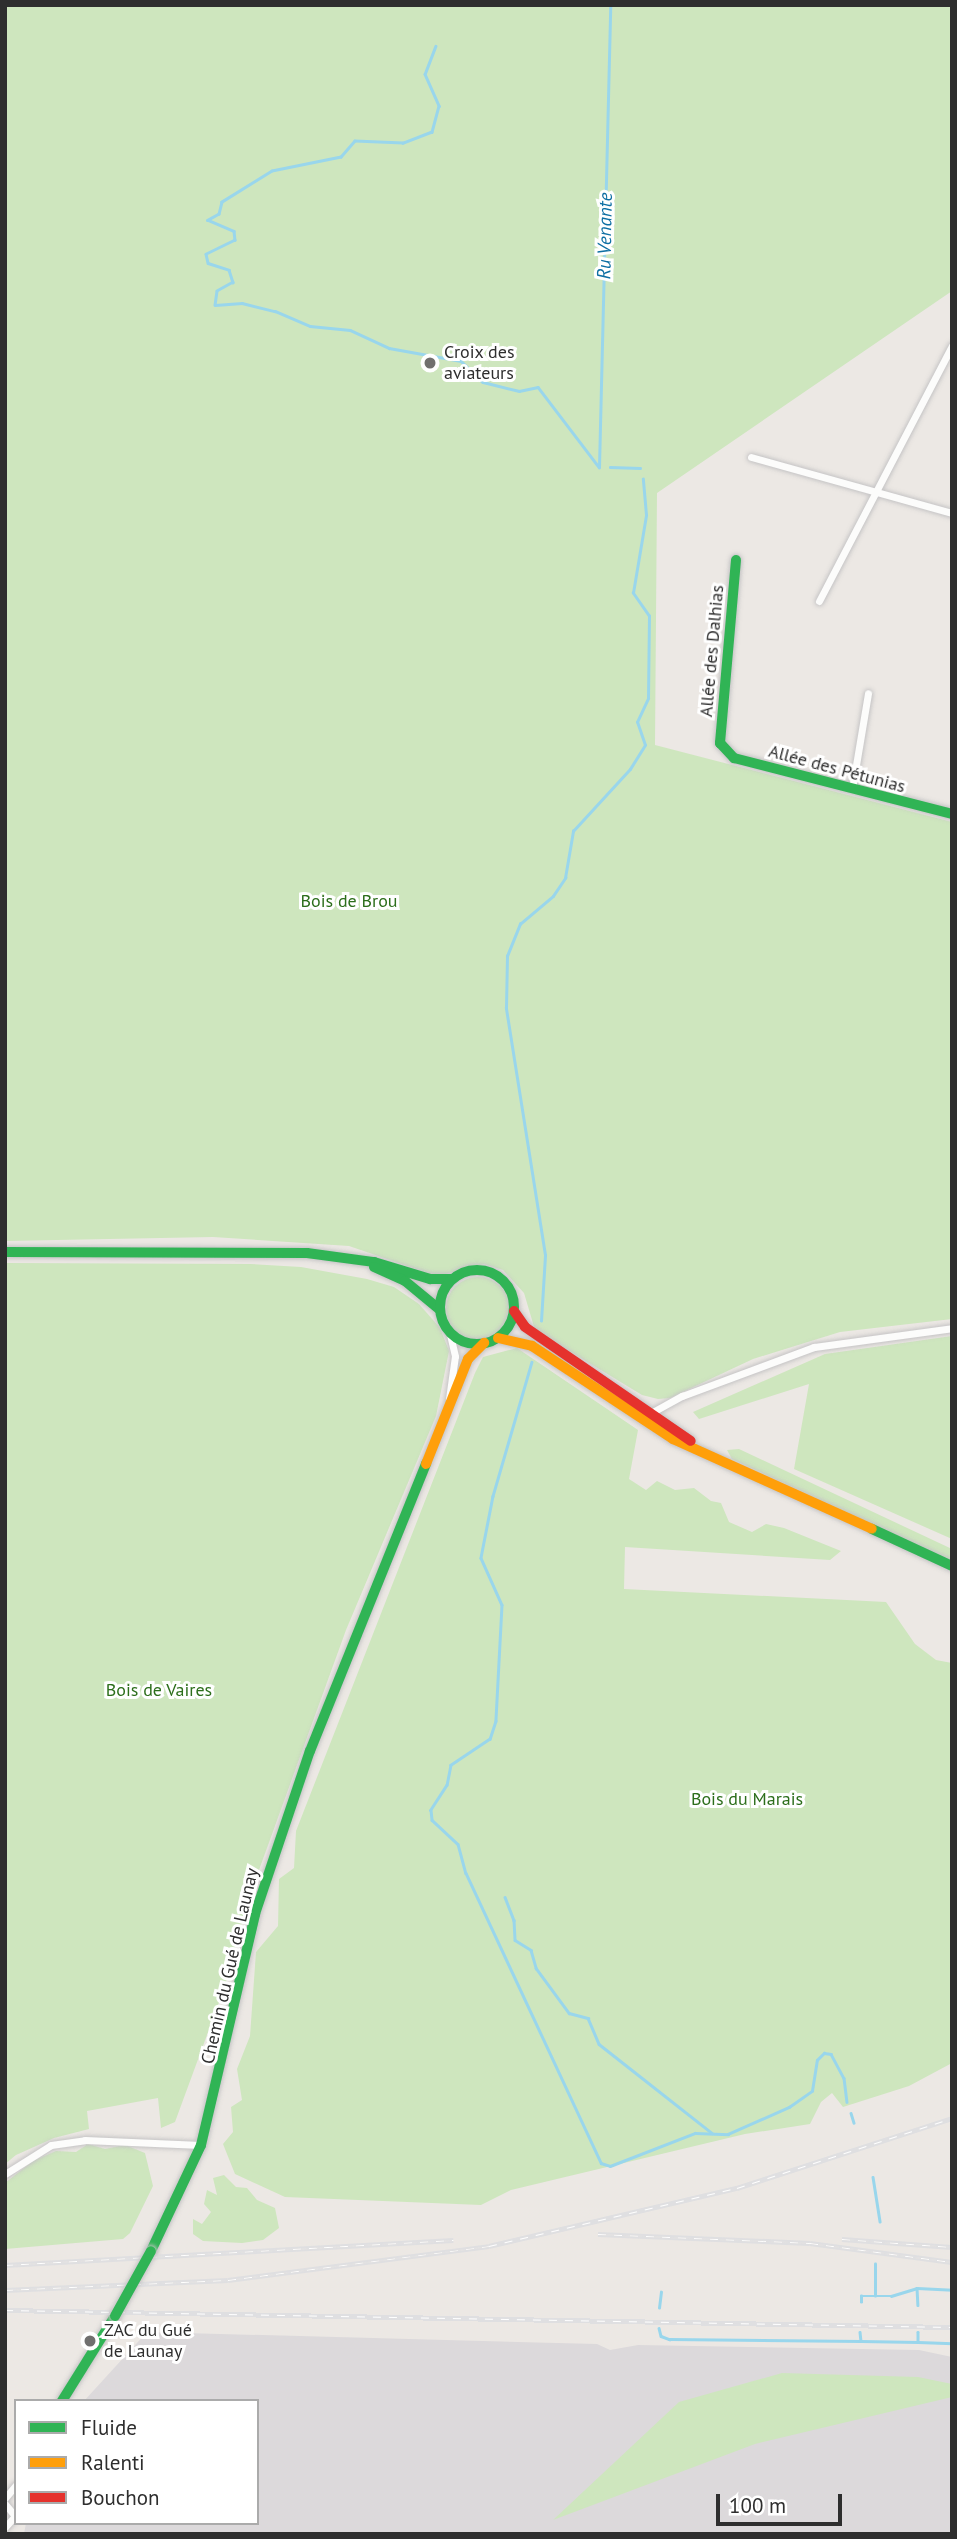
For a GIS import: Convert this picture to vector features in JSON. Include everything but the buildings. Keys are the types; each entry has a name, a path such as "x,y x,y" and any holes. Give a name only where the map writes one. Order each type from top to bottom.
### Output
{"street":[{"path":"819,601 952,345"},
{"path":"751,457 952,513"},
{"name":"Allée des Dalhias","path":"720,743 736,560"},
{"path":"852,789 869,693"},
{"name":"Allée des Pétunias","path":"720,743 734,758 952,814"},
{"path":"5,1252 271,1251 342,1257 430,1279 452,1279 466,1272 491,1273 510,1289 514,1311 525,1327 710,1455"},
{"path":"342,1257 405,1281 440,1310 449,1331 471,1344 498,1338 532,1346 646,1425 952,1566"},
{"path":"440,1310 452,1279"},
{"path":"498,1338 514,1311"},
{"path":"590,1386 642,1415 650,1414 682,1396 814,1347 952,1328"},
{"name":"Chemin du Gué de Launay","path":"447,1408 455,1356 449,1331"},
{"name":"Chemin du Gué de Launay","path":"63,2399 115,2316 151,2251 201,2145 266,1874 345,1657 447,1408 468,1359 484,1343"},
{"path":"5,2174 51,2145 85,2140 201,2145"}],"shaded area":[{"name":"ZAC du Gué de Launay","path":"147,2332 597,2344 610,2350 638,2345 919,2350 952,2357 952,2534 24,2534 26,2525 259,2525 259,2399 86,2399"}],"green space":[{"name":"Bois de Brou","path":"5,5 952,5 952,291 657,493 655,745 952,822 952,1319 840,1332 753,1359 670,1398 658,1399 642,1395 535,1330 524,1293 503,1270 484,1264 437,1276 349,1246 213,1237 5,1241"},
{"name":"Bois de Vaires","path":"5,1263 250,1264 301,1267 367,1279 394,1287 419,1304 440,1328 449,1351 436,1416 346,1630 247,1903 225,1986 175,2122 161,2128 158,2098 87,2111 89,2129 54,2138 16,2155 5,2164"},
{"path":"478,1277 496,1283 504,1291 510,1309 504,1327 496,1335 478,1341 460,1335 452,1327 446,1309 452,1291 460,1283"},
{"path":"952,1336 952,1539 794,1469 809,1384 699,1419 693,1412 825,1354"},
{"name":"Bois du Marais","path":"517,1348 638,1430 629,1479 646,1490 657,1481 675,1490 694,1488 711,1501 721,1503 729,1522 752,1532 766,1524 784,1528 841,1551 830,1560 625,1547 624,1589 886,1602 915,1644 936,1660 952,1663 952,2063 909,2086 843,2107 832,2093 821,2102 810,2124 745,2134 511,2190 481,2205 285,2197 235,2174 223,2144 233,2132 231,2107 242,2100 237,2069 250,2036 256,1952 278,1926 279,1879 294,1868 296,1831 475,1373 483,1357"},
{"path":"739,1449 952,1549 952,1561 732,1459 727,1450"},
{"path":"88,2144 105,2149 125,2145 145,2153 153,2186 130,2233 123,2239 5,2249 5,2183 33,2161 56,2151 76,2152"},
{"path":"224,2175 236,2187 247,2188 257,2200 275,2208 279,2228 263,2240 242,2243 203,2241 193,2234 193,2219 202,2224 211,2212 204,2204 207,2190 217,2195 213,2178"},
{"path":"782,2373 918,2377 952,2384 952,2397 755,2444 553,2520 679,2402"}],"waterway":[{"name":"Ru Venante","path":"599,467 610,5"},
{"path":"436,46 425,74 439,106 432,132 403,143 355,141 341,157 272,171 222,202 219,214 208,220 234,231 235,240 206,254 208,263 229,270 233,282 217,291 215,305 242,303 275,311 310,326 350,330 389,348 461,361 483,382 519,391 538,387 599,467"},
{"path":"610,467 640,468"},
{"path":"541,1321 545,1255 506,1008 507,956 520,924 553,896 565,878 573,831 630,769 645,745 637,722 648,698 649,616 633,593 646,515 643,479"},
{"path":"532,1362 493,1496 481,1558 502,1605 496,1721 490,1739 451,1765 447,1785 431,1810 432,1820 458,1844 466,1873 601,2163 610,2166 695,2133 728,2134 789,2107 812,2091 817,2060 824,2053 831,2054 844,2078 847,2102"},
{"path":"505,1897 514,1920 515,1940 531,1950 536,1968 569,2013 588,2018 599,2044 712,2133"},
{"path":"851,2113 854,2123"},
{"path":"873,2177 880,2221"},
{"path":"875,2264 875,2296"},
{"path":"917,2288 952,2290"},
{"path":"861,2302 861,2296 891,2296 917,2288 918,2305"},
{"path":"659,2308 661,2292"},
{"path":"659,2328 661,2336 669,2339 861,2341"},
{"path":"860,2332 861,2341 918,2342"},
{"path":"918,2332 918,2342 952,2343"}],"railway":[{"path":"5,2290 228,2280 489,2246 737,2188 952,2118"},
{"path":"598,2234 810,2243 952,2262"},
{"path":"842,2239 952,2247"},
{"path":"5,2265 453,2240"},
{"path":"5,2310 952,2327"}],"traffic: fast":[{"path":"736,560 720,743 734,758 952,814"},
{"path":"5,1252 307,1253 374,1262 430,1279 452,1279"},
{"path":"374,1267 405,1281 440,1310"},
{"path":"477,1270 491,1273 503,1281 511,1293 514,1307 511,1321 503,1333 491,1341 477,1344 463,1341 451,1333 443,1321 440,1307 443,1293 451,1281 463,1273 477,1270"},
{"path":"151,2251 201,2145 255,1914 310,1751 426,1464"},
{"path":"872,1529 952,1566"},
{"path":"115,2316 151,2251"},
{"path":"63,2399 115,2316"}],"traffic: slow":[{"path":"498,1338 532,1346 673,1439 872,1529"},
{"path":"426,1464 468,1359 484,1343"}],"traffic: jam":[{"path":"514,1311 525,1327 691,1441"}],"place":[{"name":"Croix des aviateurs","path":"430,363"},
{"name":"ZAC du Gué de Launay","path":"90,2341"}]}
